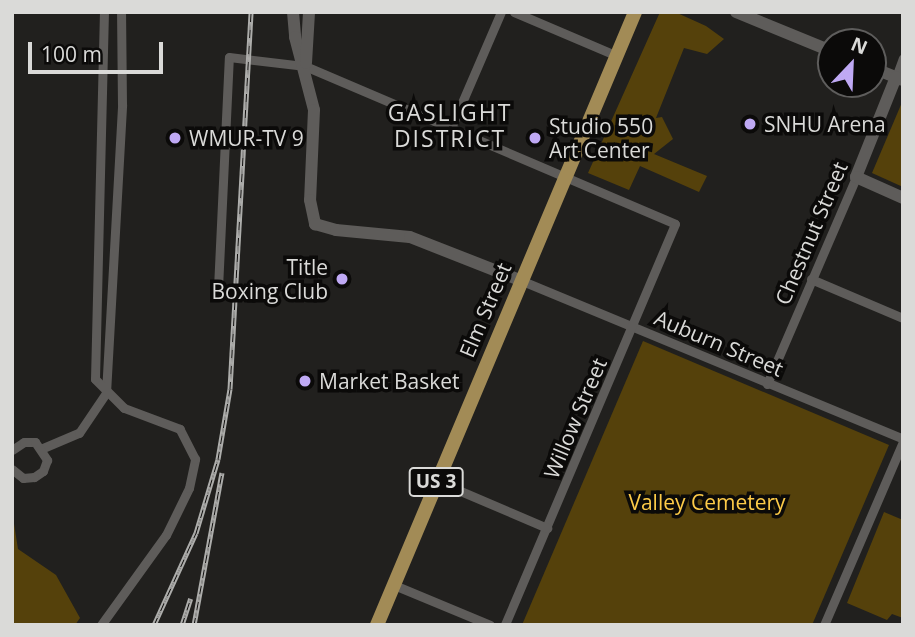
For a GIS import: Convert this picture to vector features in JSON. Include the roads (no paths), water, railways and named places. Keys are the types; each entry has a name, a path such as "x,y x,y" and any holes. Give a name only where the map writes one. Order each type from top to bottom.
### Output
{"main road":[{"name":"Elm Street","path":"377,625 635,12"}],"street":[{"path":"101,625 166,535 189,488 195,459 180,429 124,408 94,379 104,12"},
{"path":"43,449 79,433 106,393 122,104 121,12"},
{"path":"293,12 295,37 305,66 314,110 310,200 315,224 336,230 410,237 520,280"},
{"path":"305,66 309,12"},
{"path":"451,128 501,12"},
{"path":"514,12 617,56"},
{"path":"736,12 817,45"},
{"path":"218,288 229,57 305,66 565,176"},
{"name":"Chestnut Street","path":"767,384 900,79 903,58"},
{"name":"Willow Street","path":"505,625 675,224 565,176"},
{"path":"856,177 903,198"},
{"path":"811,279 903,318"},
{"name":"Auburn Street","path":"520,280 903,441"},
{"path":"12,469 23,478 39,475 46,465 43,449 29,441 13,447"},
{"path":"824,625 903,441"},
{"path":"437,481 547,528"},
{"path":"394,585 489,625"}],"railway":[{"path":"154,625 196,533 218,459 230,389 251,12"},
{"path":"194,625 222,473"},
{"path":"182,625 191,598"}],"place":[{"name":"SNHU Arena","path":"750,124"},
{"name":"WMUR-TV 9","path":"175,138"},
{"name":"Studio 550 Art Center","path":"535,138"},
{"name":"Title Boxing Club","path":"342,279"},
{"name":"Market Basket","path":"305,381"}],"district":[{"name":"GASLIGHT DISTRICT","path":"450,125"}],"park label":[{"name":"Valley Cemetery","path":"707,502"}]}
